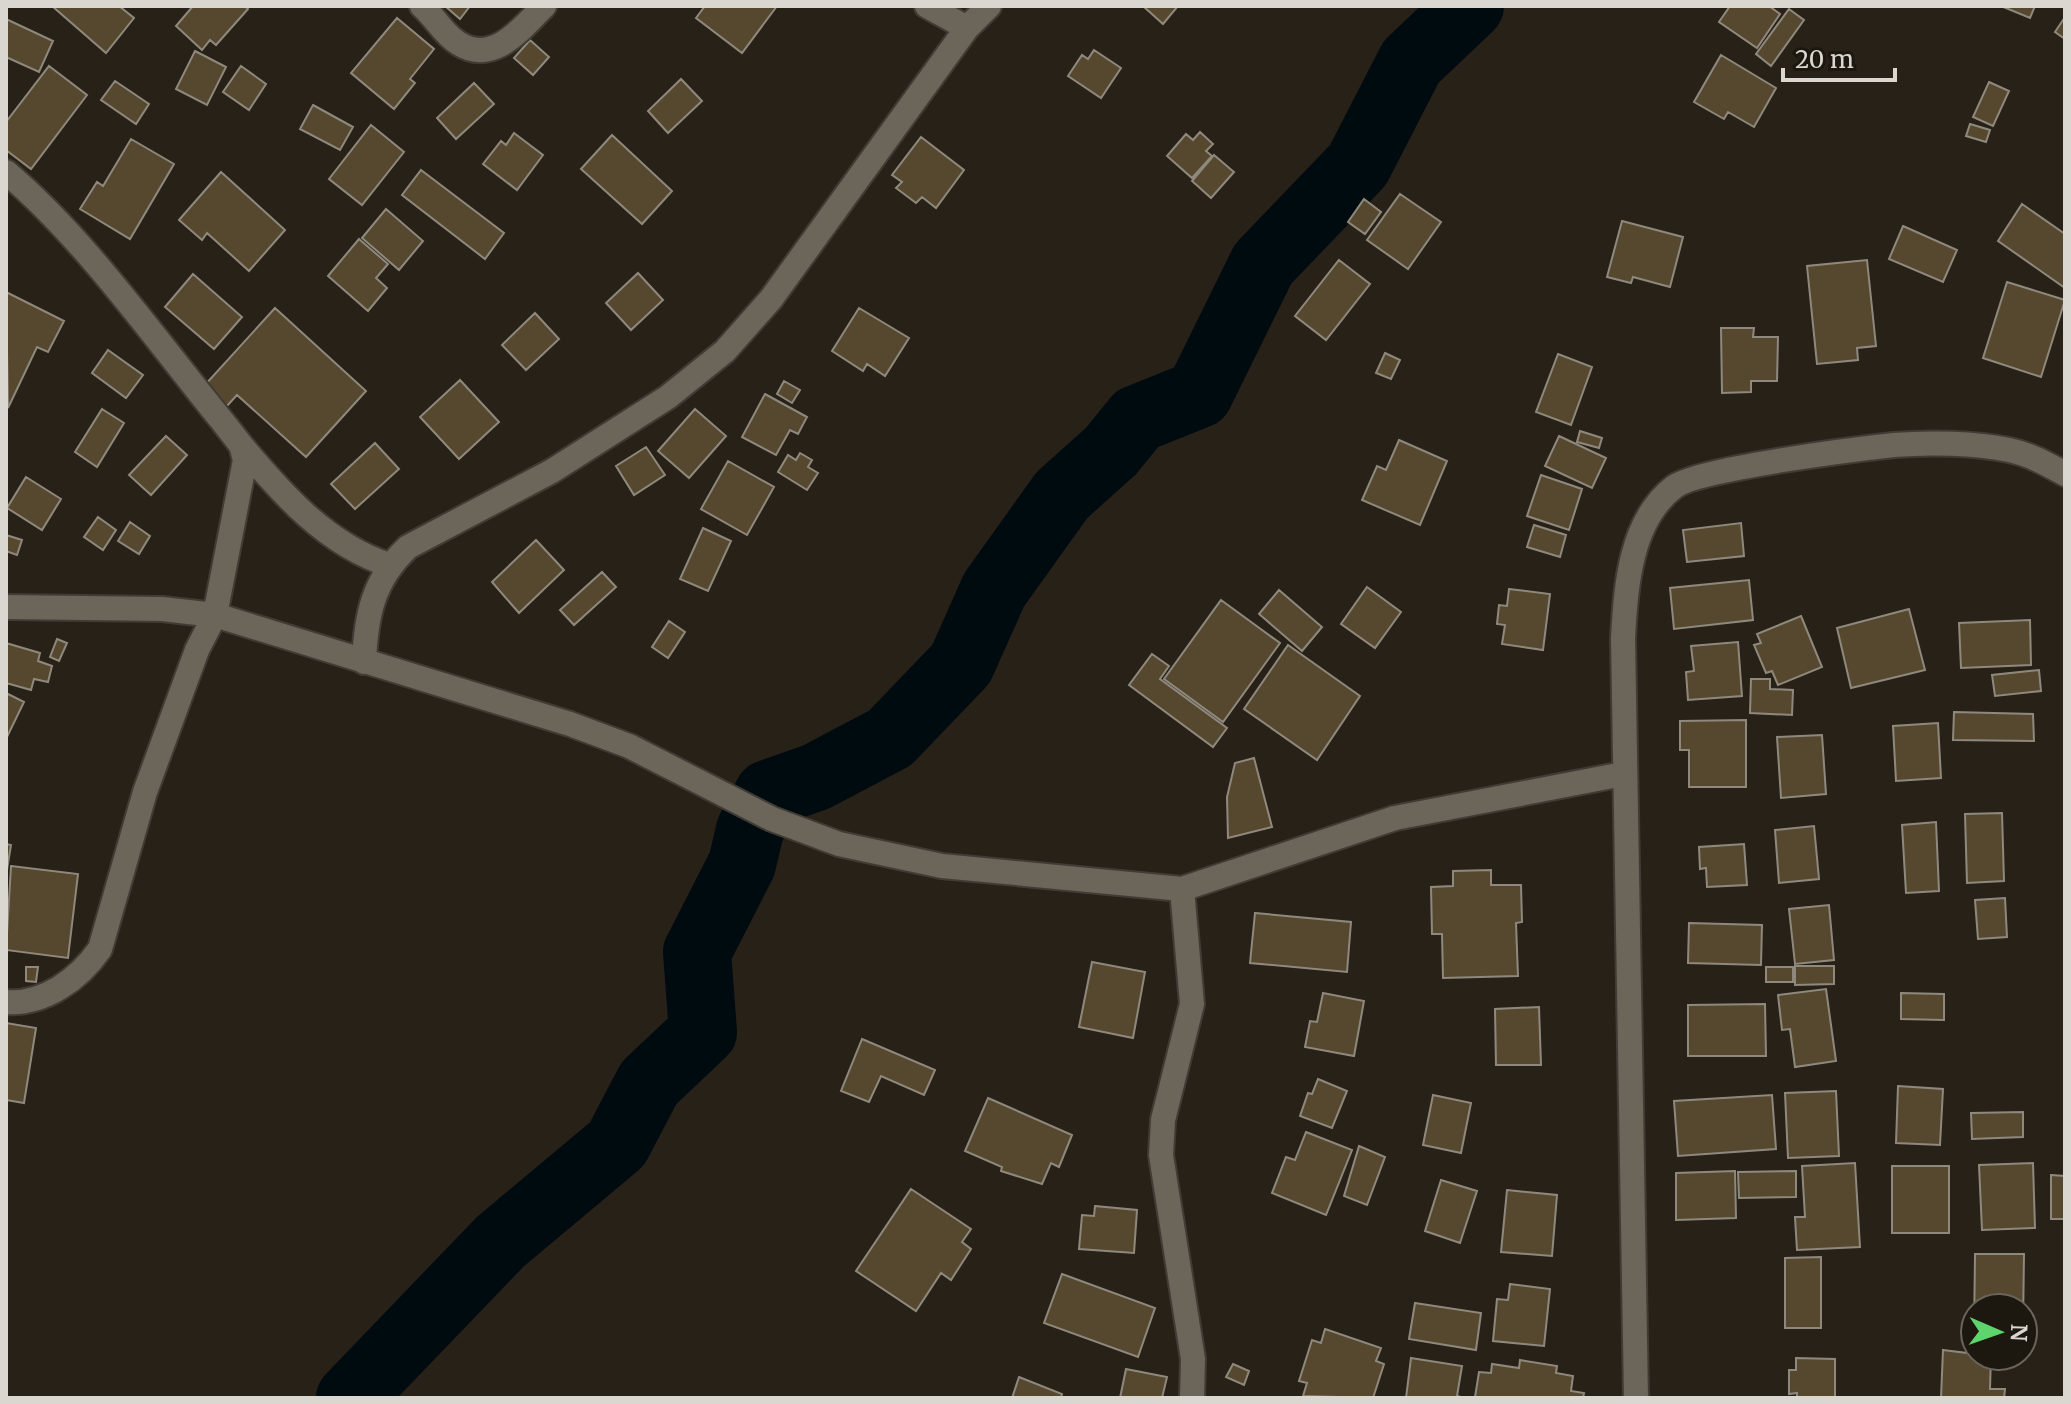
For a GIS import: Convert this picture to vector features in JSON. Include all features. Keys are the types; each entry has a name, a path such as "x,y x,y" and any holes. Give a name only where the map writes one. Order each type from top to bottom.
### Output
{"street":[{"path":"422,6 461,45 486,50 504,46 544,6"},
{"path":"927,6 967,28"},
{"path":"364,662 366,621 374,593 389,565 408,547 565,463 668,397 725,351 771,299 967,28 989,6"},
{"path":"6,172 27,189 106,278 290,503 361,556 389,565"},
{"path":"6,1002 38,999 59,988 87,967 100,949 145,792 197,650 215,615 244,478 241,445"},
{"path":"1636,1398 1623,774 1625,593 1634,549 1652,509 1675,485 1708,474 1896,445 2009,450 2041,460 2065,474"},
{"path":"6,607 162,609 215,615 629,746 772,819 839,844 942,866 1182,889 1395,818 1623,774"},
{"path":"1182,889 1192,1004 1163,1120 1161,1155 1193,1359 1192,1398"}],"building":[{"path":"52,6 119,6 134,18 106,53"},
{"path":"193,6 245,6 248,9 216,45 210,40 202,50 176,26"},
{"path":"445,6 470,6 460,19"},
{"path":"705,6 777,6 742,53 696,18"},
{"path":"1143,6 1178,6 1163,24"},
{"path":"1730,6 1769,6 1780,14 1757,48 1719,22"},
{"path":"2001,6 2035,6 2030,18"},
{"path":"1789,9 1804,20 1771,66 1756,54"},
{"path":"2065,17 2065,39 2055,32"},
{"path":"397,18 434,49 410,79 415,83 394,109 351,73"},
{"path":"6,19 53,41 39,72 6,57"},
{"path":"530,40 549,57 533,75 514,58"},
{"path":"1094,50 1121,68 1101,98 1068,76 1082,55 1088,59"},
{"path":"195,51 226,67 207,105 176,89"},
{"path":"1721,55 1776,88 1754,127 1728,112 1724,119 1694,102"},
{"path":"49,66 87,95 31,169 6,150 6,122"},
{"path":"241,66 266,84 249,110 223,92"},
{"path":"681,79 702,101 668,133 648,111"},
{"path":"115,81 149,104 136,124 101,100"},
{"path":"1989,82 2009,91 1993,126 1973,117"},
{"path":"474,83 494,104 456,139 437,118"},
{"path":"313,105 353,127 340,150 300,129"},
{"path":"1970,124 1990,130 1986,142 1966,136"},
{"path":"371,125 404,152 362,205 329,179"},
{"path":"1200,132 1213,144 1206,151 1212,156 1192,178 1167,156 1186,134 1193,140"},
{"path":"514,133 543,155 517,190 483,164 501,141 506,145"},
{"path":"612,135 672,191 642,224 581,169"},
{"path":"921,137 964,170 936,208 922,197 916,203 896,188 902,182 892,175"},
{"path":"131,139 174,164 130,239 80,209 97,182 103,186"},
{"path":"1214,155 1234,172 1211,198 1192,181"},
{"path":"421,170 504,233 485,259 402,195"},
{"path":"221,172 285,230 249,271 207,233 202,240 179,220"},
{"path":"1400,194 1441,222 1408,269 1367,240"},
{"path":"1364,199 1381,212 1365,234 1348,222"},
{"path":"2022,204 2065,234 2065,288 1998,241"},
{"path":"386,209 423,241 399,270 362,238"},
{"path":"1622,221 1683,237 1670,287 1633,277 1631,283 1607,277"},
{"path":"1903,226 1957,250 1943,282 1889,259"},
{"path":"359,239 388,264 376,278 387,288 368,311 328,276"},
{"path":"1339,260 1370,284 1326,340 1295,316"},
{"path":"1867,260 1876,346 1857,348 1858,360 1817,364 1807,266"},
{"path":"638,273 663,300 631,330 606,303"},
{"path":"193,274 242,317 214,349 165,307"},
{"path":"2007,282 2065,300 2041,377 1983,358"},
{"path":"6,292 64,321 48,352 37,347 8,408"},
{"path":"275,308 366,391 306,457 237,395 226,407 204,386"},
{"path":"859,308 909,338 885,376 867,364 863,371 832,351"},
{"path":"535,313 559,339 526,370 502,345"},
{"path":"1721,328 1754,328 1753,337 1778,337 1777,381 1751,381 1751,392 1722,393"},
{"path":"108,350 143,375 126,398 92,373"},
{"path":"1385,353 1400,360 1391,379 1376,373"},
{"path":"1558,354 1592,367 1571,425 1536,412"},
{"path":"460,380 499,422 459,459 420,417"},
{"path":"784,381 800,390 792,403 777,394"},
{"path":"765,394 807,417 798,434 790,430 776,455 742,437"},
{"path":"102,409 124,423 97,467 75,452"},
{"path":"695,409 726,436 689,478 658,451"},
{"path":"1580,431 1602,438 1599,448 1577,442"},
{"path":"166,436 187,455 151,495 129,475"},
{"path":"1559,436 1606,458 1592,488 1545,466"},
{"path":"1399,440 1447,461 1420,525 1362,500 1377,466 1386,470"},
{"path":"375,443 399,469 355,509 331,484"},
{"path":"646,447 665,475 634,495 616,466"},
{"path":"800,453 812,460 808,467 818,473 807,490 778,472 788,455 796,460"},
{"path":"728,461 774,487 747,535 701,509"},
{"path":"1541,475 1582,489 1569,530 1527,516"},
{"path":"26,477 61,499 42,530 7,508"},
{"path":"98,517 116,530 103,550 84,537"},
{"path":"130,522 150,536 139,554 118,541"},
{"path":"1741,523 1744,556 1687,562 1683,530"},
{"path":"1534,525 1566,535 1560,557 1527,547"},
{"path":"703,528 731,541 708,591 680,579"},
{"path":"6,535 22,540 17,555 6,551"},
{"path":"536,540 564,570 519,613 492,582"},
{"path":"602,572 616,587 574,625 560,610"},
{"path":"1749,580 1753,620 1674,629 1670,588"},
{"path":"1367,587 1401,612 1375,648 1341,624"},
{"path":"1509,589 1550,594 1543,650 1502,644 1505,625 1497,624 1499,605 1507,606"},
{"path":"1279,590 1322,627 1302,651 1259,614"},
{"path":"1221,600 1280,643 1223,722 1164,679"},
{"path":"1909,609 1925,670 1851,688 1837,628"},
{"path":"1801,616 1822,667 1778,685 1772,671 1766,673 1754,645 1761,643 1757,634"},
{"path":"2030,620 2031,665 1961,668 1959,623"},
{"path":"669,621 685,632 668,658 652,647"},
{"path":"57,639 67,643 59,661 50,657"},
{"path":"1738,642 1742,696 1688,700 1686,672 1694,671 1691,646"},
{"path":"6,643 40,653 38,661 52,666 48,682 34,679 31,690 6,683"},
{"path":"1288,645 1360,696 1317,760 1244,709"},
{"path":"1152,654 1169,666 1160,679 1227,728 1213,747 1129,685"},
{"path":"2039,670 2041,691 1995,696 1992,675"},
{"path":"1751,679 1770,679 1770,689 1793,690 1792,715 1750,713"},
{"path":"6,693 24,702 6,739"},
{"path":"1954,712 2033,714 2034,741 1953,740"},
{"path":"1746,720 1746,787 1689,787 1689,750 1680,750 1680,721"},
{"path":"1938,723 1941,778 1896,781 1893,726"},
{"path":"1822,735 1826,794 1781,798 1777,737"},
{"path":"1254,758 1272,827 1228,838 1227,797 1235,763"},
{"path":"2002,813 2004,881 1967,883 1965,814"},
{"path":"1936,822 1939,891 1906,893 1902,825"},
{"path":"1814,826 1819,879 1779,883 1775,830"},
{"path":"6,844 11,845 6,876"},
{"path":"1744,844 1747,885 1707,887 1706,868 1700,869 1699,847"},
{"path":"11,866 78,874 68,958 6,950"},
{"path":"1491,870 1491,885 1521,885 1522,922 1516,923 1518,976 1443,978 1442,934 1432,934 1431,887 1453,886 1453,871"},
{"path":"2005,898 2007,937 1978,939 1975,900"},
{"path":"1829,905 1834,960 1795,964 1789,909"},
{"path":"1255,913 1351,922 1347,972 1250,963"},
{"path":"1689,923 1762,925 1761,965 1688,963"},
{"path":"1092,962 1145,972 1133,1038 1079,1027"},
{"path":"1795,966 1834,966 1834,984 1795,985"},
{"path":"26,967 38,967 36,982 26,981"},
{"path":"1766,967 1793,967 1793,982 1766,982"},
{"path":"1826,989 1836,1061 1795,1067 1790,1029 1782,1030 1778,995"},
{"path":"1323,993 1364,1001 1354,1056 1305,1047 1310,1021 1317,1022"},
{"path":"1901,993 1944,994 1944,1020 1901,1019"},
{"path":"1765,1004 1766,1056 1688,1056 1688,1005"},
{"path":"1539,1007 1541,1065 1496,1065 1495,1009"},
{"path":"6,1023 36,1028 24,1103 6,1100"},
{"path":"862,1039 935,1070 924,1095 881,1076 869,1102 841,1091"},
{"path":"1318,1079 1347,1091 1332,1128 1300,1116 1308,1093 1312,1094"},
{"path":"1898,1086 1943,1089 1940,1145 1896,1143"},
{"path":"1836,1091 1839,1156 1788,1158 1785,1093"},
{"path":"1433,1095 1471,1103 1461,1153 1423,1145"},
{"path":"1772,1095 1776,1149 1678,1156 1674,1101"},
{"path":"988,1098 1072,1135 1059,1167 1051,1163 1042,1184 1001,1171 1002,1167 965,1151"},
{"path":"2023,1112 2023,1137 1972,1139 1971,1113"},
{"path":"1306,1132 1352,1150 1326,1215 1272,1193 1286,1157 1295,1160"},
{"path":"1359,1146 1385,1157 1367,1205 1344,1196"},
{"path":"1855,1163 1860,1247 1797,1250 1795,1217 1805,1217 1802,1166"},
{"path":"2033,1163 2035,1228 1982,1230 1979,1165"},
{"path":"1892,1166 1949,1166 1949,1233 1892,1233"},
{"path":"1735,1171 1736,1218 1676,1220 1676,1173"},
{"path":"1796,1171 1796,1197 1739,1198 1738,1172"},
{"path":"2051,1175 2065,1176 2065,1219 2051,1219"},
{"path":"1441,1180 1477,1191 1460,1243 1425,1231"},
{"path":"911,1189 971,1229 962,1242 971,1249 951,1280 941,1273 916,1311 856,1271"},
{"path":"1507,1190 1557,1195 1552,1256 1501,1252"},
{"path":"1095,1206 1137,1210 1134,1253 1079,1249 1082,1215 1094,1216"},
{"path":"1975,1254 2024,1254 2023,1292 1975,1292"},
{"path":"1821,1257 1821,1328 1785,1328 1785,1258"},
{"path":"1062,1274 1155,1308 1138,1357 1044,1323"},
{"path":"1510,1284 1550,1289 1544,1346 1493,1341 1497,1299 1508,1300"},
{"path":"1415,1303 1481,1313 1476,1350 1409,1339"},
{"path":"1325,1329 1381,1348 1376,1361 1384,1364 1373,1398 1303,1396 1307,1383 1299,1381 1312,1340 1321,1343"},
{"path":"1943,1350 1959,1352 1959,1372 1991,1372 1990,1389 2005,1389 2004,1398 1941,1398"},
{"path":"1411,1358 1462,1366 1457,1396 1465,1398 1406,1398"},
{"path":"1796,1358 1835,1359 1835,1398 1797,1398 1797,1393 1789,1394 1789,1370 1796,1370"},
{"path":"1520,1360 1557,1366 1556,1373 1573,1376 1571,1391 1584,1393 1583,1398 1475,1397 1479,1372 1491,1373 1492,1364 1519,1368"},
{"path":"1233,1364 1249,1371 1244,1385 1226,1377"},
{"path":"1126,1369 1167,1377 1162,1398 1120,1398"},
{"path":"1019,1377 1062,1394 1061,1398 1012,1398"}],"waterway":[{"path":"350,1398 500,1242 617,1144 649,1083 703,1032 697,952 742,864 750,830 768,794 816,777 890,738 961,664 994,590 1062,495 1111,451 1137,419 1199,394 1263,264 1358,165 1411,62 1470,6"}]}
